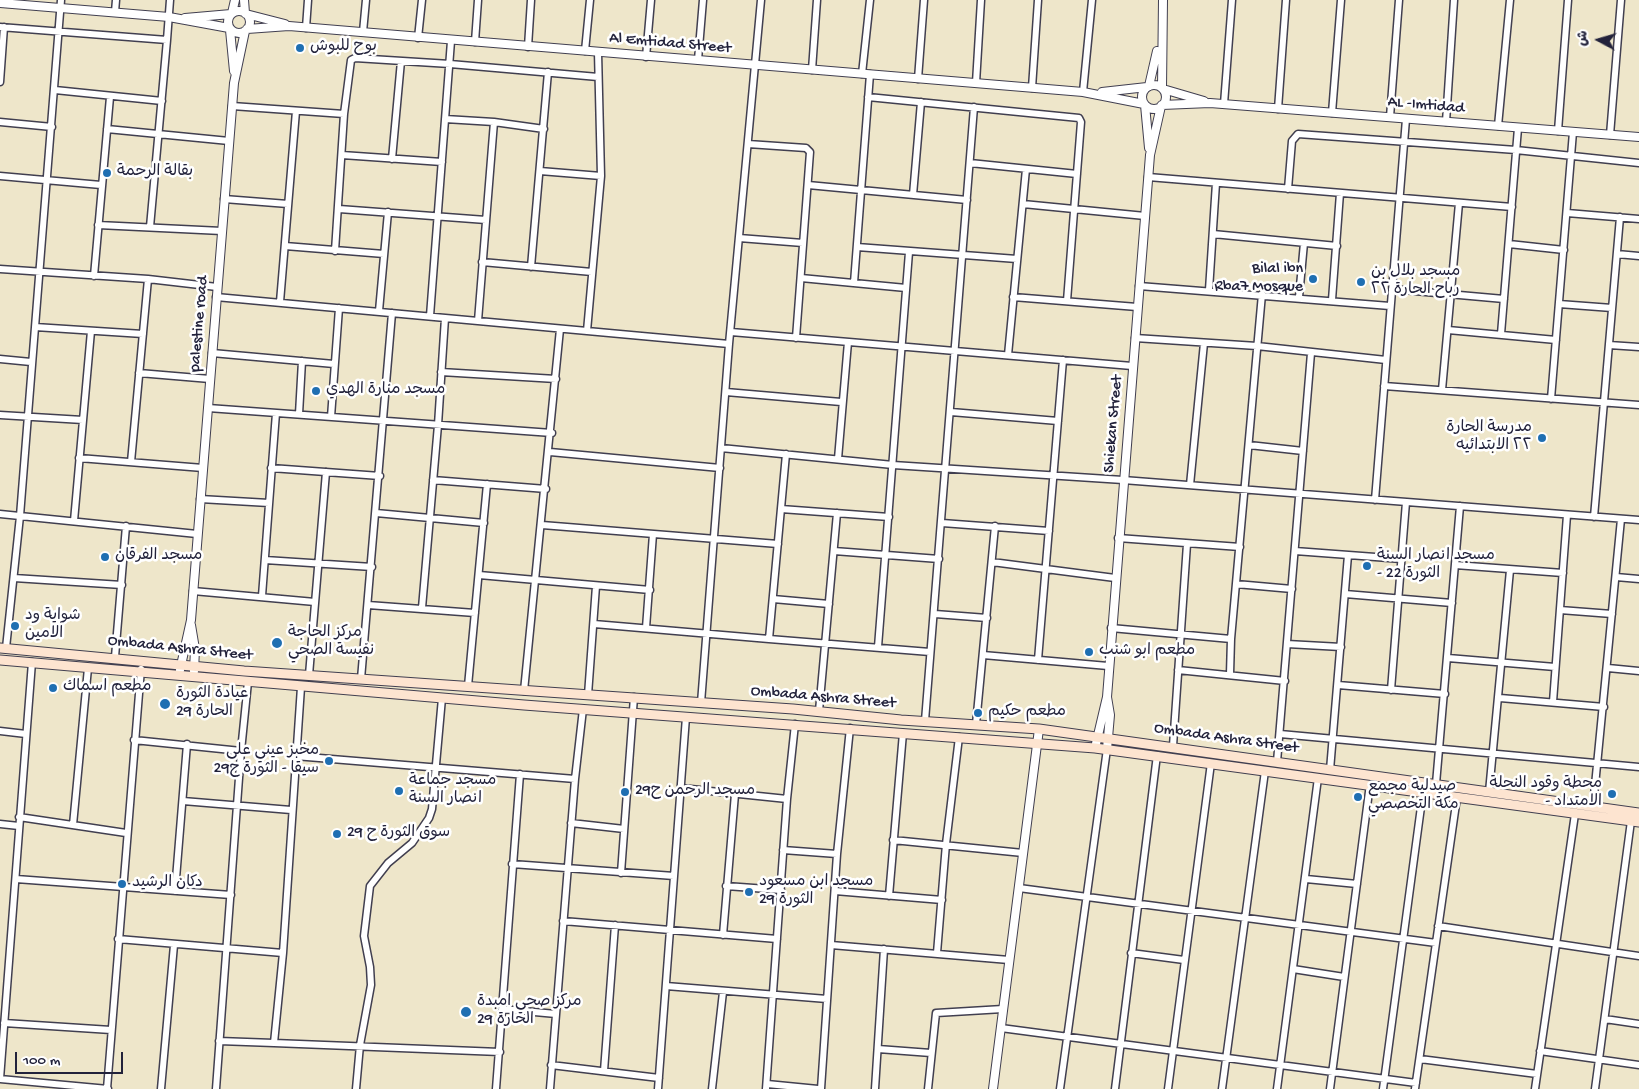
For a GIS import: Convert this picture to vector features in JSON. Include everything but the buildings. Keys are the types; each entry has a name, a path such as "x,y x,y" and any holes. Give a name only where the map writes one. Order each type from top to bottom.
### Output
{"main road":[{"name":"Ombada Ashra Street","path":"3,648 308,675 634,697 1039,729 1174,746 1489,792 1575,814 1635,822"},
{"name":"Ombada Ashra Street","path":"0,660 302,687 1107,749 1457,797 1534,804 1593,806 1639,813"},
{"path":"833,727 834,713"}],"street":[{"path":"115,12 116,0"},
{"path":"150,227 170,0"},
{"path":"234,83 228,21 235,0"},
{"path":"244,0 246,14 250,22 246,30"},
{"path":"306,28 308,0"},
{"path":"363,32 366,0"},
{"path":"418,38 422,0"},
{"path":"475,42 478,0"},
{"path":"528,47 531,0"},
{"path":"585,51 590,0"},
{"path":"646,56 651,0"},
{"path":"698,60 703,0"},
{"path":"701,703 721,448 761,0"},
{"path":"812,70 817,0"},
{"path":"854,283 868,97 866,74 870,0"},
{"path":"918,79 924,0"},
{"path":"976,83 981,0"},
{"path":"1032,88 1038,0"},
{"path":"1083,92 1092,0"},
{"path":"1162,106 1166,95 1162,88 1161,29 1163,0"},
{"path":"1224,104 1232,0"},
{"path":"1278,109 1286,0"},
{"path":"1332,113 1341,0"},
{"path":"1390,118 1399,0"},
{"path":"1446,122 1454,0"},
{"path":"1498,126 1510,0"},
{"path":"1558,131 1568,0"},
{"path":"1610,135 1621,0"},
{"path":"1,2 61,4 169,17 230,29 238,33 246,30 290,26"},
{"path":"3,648 14,578 20,516 61,4"},
{"path":"180,19 231,14 237,11 246,14"},
{"name":"Al Emtidad Street","path":"246,14 290,26 306,28 1092,93"},
{"path":"0,82 2,27 167,40"},
{"path":"1145,105 1142,95 1148,86 1161,29"},
{"name":"palestine road","path":"194,677 195,665 191,620 216,297 234,83 246,30"},
{"path":"430,316 451,41"},
{"path":"586,331 600,176 598,52"},
{"path":"335,251 344,114 351,60 355,58 450,64 598,77"},
{"path":"392,159 401,62"},
{"path":"532,267 548,72"},
{"path":"1092,93 1154,85 1210,103"},
{"path":"55,90 162,101"},
{"path":"1092,93 1145,105 1151,109 1162,106 1210,103"},
{"path":"94,276 110,96"},
{"path":"868,97 1079,118 1081,122 1078,174 1067,301"},
{"path":"913,195 921,102"},
{"name":"AL -Imtidad","path":"1210,103 1639,137"},
{"name":"Shiekan Street","path":"1145,105 1150,155"},
{"path":"232,106 344,114"},
{"name":"Shiekan Street","path":"1095,748 1106,697 1150,155 1162,106"},
{"path":"925,721 964,256 974,107"},
{"path":"280,302 296,111"},
{"path":"445,119 494,122 544,129"},
{"path":"1374,500 1406,119"},
{"path":"0,122 52,126"},
{"path":"478,321 494,122"},
{"path":"1501,334 1518,128"},
{"path":"107,130 229,142"},
{"path":"1551,399 1568,213 1573,132"},
{"path":"1288,189 1292,141 1298,134 1516,150 1639,163"},
{"path":"748,144 809,150 796,338"},
{"path":"342,156 442,162"},
{"path":"970,163 1078,174"},
{"path":"1008,355 1026,169"},
{"path":"540,170 600,176"},
{"path":"0,176 101,185"},
{"path":"1148,177 1512,207"},
{"path":"1209,290 1216,183"},
{"path":"808,185 968,200"},
{"path":"1332,300 1340,193"},
{"path":"224,199 288,204"},
{"path":"1442,390 1459,203"},
{"path":"1023,204 1145,216"},
{"path":"339,209 486,220"},
{"path":"379,311 388,212"},
{"path":"1568,213 1639,218"},
{"path":"1594,517 1620,217"},
{"path":"98,225 222,231"},
{"path":"1213,234 1337,246"},
{"path":"740,238 803,243"},
{"path":"1299,297 1304,243"},
{"path":"1509,244 1564,250"},
{"path":"285,246 384,254"},
{"path":"857,247 1017,259"},
{"path":"878,647 909,252"},
{"path":"1616,254 1639,256"},
{"path":"482,262 592,272"},
{"path":"0,269 148,279 217,287"},
{"path":"800,278 906,288"},
{"path":"131,462 148,279"},
{"path":"1139,286 1262,294 1390,306"},
{"path":"1392,289 1504,298"},
{"path":"1230,674 1231,639 1262,294"},
{"path":"216,297 730,344"},
{"path":"1014,297 1137,307"},
{"path":"1559,304 1612,308"},
{"path":"331,417 339,308"},
{"path":"361,679 385,421 392,313"},
{"path":"422,608 445,318"},
{"path":"35,327 143,334"},
{"path":"524,691 552,433 560,328"},
{"path":"1448,330 1556,340"},
{"path":"74,521 91,331"},
{"path":"731,332 1132,366"},
{"path":"1135,338 1258,346 1386,360"},
{"path":"838,459 841,402 848,342"},
{"path":"1190,485 1204,343"},
{"path":"1609,345 1639,347"},
{"path":"212,353 334,364"},
{"path":"1277,762 1312,353"},
{"path":"0,359 31,362"},
{"path":"1038,660 1063,360"},
{"path":"298,414 302,361"},
{"path":"441,372 556,379"},
{"path":"139,373 210,379"},
{"path":"1384,386 1639,405"},
{"path":"726,392 841,402"},
{"path":"208,408 552,433"},
{"path":"951,412 1058,421"},
{"path":"262,596 276,413"},
{"path":"0,416 83,420"},
{"path":"1249,445 1303,451"},
{"path":"721,448 892,465 1123,480 1639,520"},
{"path":"550,452 720,468"},
{"path":"769,639 786,454"},
{"path":"79,458 203,468"},
{"path":"271,468 380,476"},
{"path":"308,675 326,472"},
{"path":"433,480 546,489"},
{"path":"468,686 487,484"},
{"path":"200,499 269,503"},
{"path":"1391,690 1406,502"},
{"path":"1436,784 1460,506"},
{"path":"781,509 889,517"},
{"path":"376,513 484,523"},
{"path":"819,711 837,513"},
{"path":"0,514 197,534"},
{"path":"1552,702 1567,515"},
{"path":"1593,806 1608,668 1621,519"},
{"path":"942,523 1049,531"},
{"path":"542,525 778,544"},
{"path":"115,657 126,526"},
{"path":"976,724 995,526"},
{"path":"646,628 653,534"},
{"path":"1118,538 1240,547"},
{"path":"1174,746 1180,634 1188,544"},
{"path":"834,551 939,559"},
{"path":"1295,551 1402,559"},
{"path":"1330,770 1348,554"},
{"path":"264,560 372,567"},
{"path":"992,562 1115,578"},
{"path":"1456,565 1563,573"},
{"path":"1489,792 1500,698 1510,570"},
{"path":"479,575 650,590"},
{"path":"1616,577 1639,579"},
{"path":"14,578 122,585"},
{"path":"1236,584 1292,589"},
{"path":"588,695 596,586"},
{"path":"193,590 315,602"},
{"path":"1345,594 1452,603"},
{"path":"773,600 829,604"},
{"path":"368,605 422,608 475,614"},
{"path":"1560,610 1612,614"},
{"path":"935,614 986,618"},
{"name":"palestine road","path":"179,676 191,620"},
{"path":"594,624 930,652"},
{"path":"1111,628 1231,639"},
{"path":"1288,644 1341,646"},
{"path":"983,655 1108,666"},
{"path":"1448,658 1555,667"},
{"path":"32,662 0,1079 108,1089 126,833 142,660"},
{"path":"73,825 88,668"},
{"path":"1608,668 1639,671"},
{"path":"1178,670 1285,681"},
{"path":"216,1089 236,805 248,682"},
{"path":"1338,685 1445,694"},
{"path":"274,1042 283,953 291,810 302,687"},
{"path":"621,873 634,697"},
{"name":"Shiekan Street","path":"1106,697 1110,710 1107,749"},
{"path":"356,1089 360,1045 371,985 370,967 364,936 370,886 388,863 412,843 429,818 432,809 442,698"},
{"path":"1500,698 1604,707"},
{"path":"550,1089 567,869 583,709"},
{"path":"658,1089 686,717"},
{"path":"795,724 787,799 766,1087 820,1089 837,854 850,728"},
{"path":"994,1089 1039,729"},
{"path":"0,731 26,734"},
{"path":"889,896 903,733"},
{"path":"1280,734 1639,767"},
{"path":"937,953 946,844 959,738"},
{"path":"134,740 241,751"},
{"path":"175,891 187,744"},
{"path":"1060,1089 1107,749"},
{"path":"1115,1089 1157,755"},
{"path":"295,756 575,779"},
{"path":"1168,1089 1211,764"},
{"path":"1222,1089 1265,771"},
{"path":"496,1089 520,774"},
{"path":"1277,1089 1318,778"},
{"path":"1330,1089 1370,784"},
{"path":"681,788 787,799"},
{"path":"1383,1089 1424,792"},
{"path":"723,935 735,794"},
{"path":"1001,1028 1384,1079 1416,1086 1457,797"},
{"path":"182,800 291,810"},
{"path":"1535,1089 1575,814"},
{"path":"19,818 126,833"},
{"path":"1595,1089 1613,953 1635,822"},
{"path":"571,823 624,829"},
{"path":"0,824 18,826"},
{"path":"893,840 1023,853"},
{"path":"783,850 837,854"},
{"path":"512,864 674,876"},
{"path":"16,879 231,895"},
{"path":"1306,879 1357,884"},
{"path":"726,886 781,890"},
{"path":"1019,888 1436,943"},
{"path":"835,891 942,900"},
{"path":"563,921 776,939"},
{"path":"604,1071 614,925"},
{"path":"1438,926 1639,956"},
{"path":"118,939 226,950 283,953"},
{"path":"162,1089 174,944"},
{"path":"830,945 1010,960"},
{"path":"875,1089 884,949"},
{"path":"1131,953 1184,960"},
{"path":"0,968 9,968"},
{"path":"1294,970 1344,977"},
{"path":"666,986 827,999"},
{"path":"712,1089 723,992"},
{"path":"502,1009 556,1014"},
{"path":"928,1089 935,1015 938,1012 1003,1009"},
{"path":"1605,1019 1639,1024"},
{"path":"4,1023 111,1030"},
{"path":"220,1041 500,1052"},
{"path":"878,1049 931,1053"},
{"path":"1540,1051 1639,1065"},
{"path":"1420,1059 1537,1074"},
{"path":"552,1066 659,1078"}],"place":[{"name":"بوح للبوش","path":"300,48"},
{"name":"بقالة الرحمة","path":"107,173"},
{"name":"Bilal ibn Rba7 Mosque","path":"1313,279"},
{"name":"مسجد بلال بن رباح الحارة ٢٢","path":"1361,282"},
{"name":"مسجد منارة الهدي","path":"316,391"},
{"name":"مدرسة الحارة ٢٢ الابتدائيه","path":"1542,438"},
{"name":"مسجد الفرقان","path":"105,557"},
{"name":"مسجد انصار السنة - الثورة 22","path":"1367,566"},
{"name":"شواية ود الامين","path":"15,626"},
{"name":"مركز الحاجة نفيسة الصحي","path":"277,643"},
{"name":"مطعم ابو شنب","path":"1089,652"},
{"name":"مطعم اسماك","path":"53,688"},
{"name":"عيادة الثورة الحارة 29","path":"165,704"},
{"name":"مطعم حكيم","path":"978,713"},
{"name":"مخبز عيني على سيقا - الثورة ح29","path":"329,761"},
{"name":"مسجد جماعة انصار السنة","path":"399,791"},
{"name":"مسجد الرحمن ح29","path":"625,792"},
{"name":"محطة وقود النحلة - الامتداد","path":"1612,794"},
{"name":"صيدلية مجمع مكة التخصصي","path":"1358,797"},
{"name":"سوق الثورة ح 29","path":"337,834"},
{"name":"دكان الرشيد","path":"122,884"},
{"name":"مسجد ابن مسعود الثورة 29","path":"749,892"},
{"name":"مركز صحي امبدة الحارة 29","path":"466,1012"}]}
